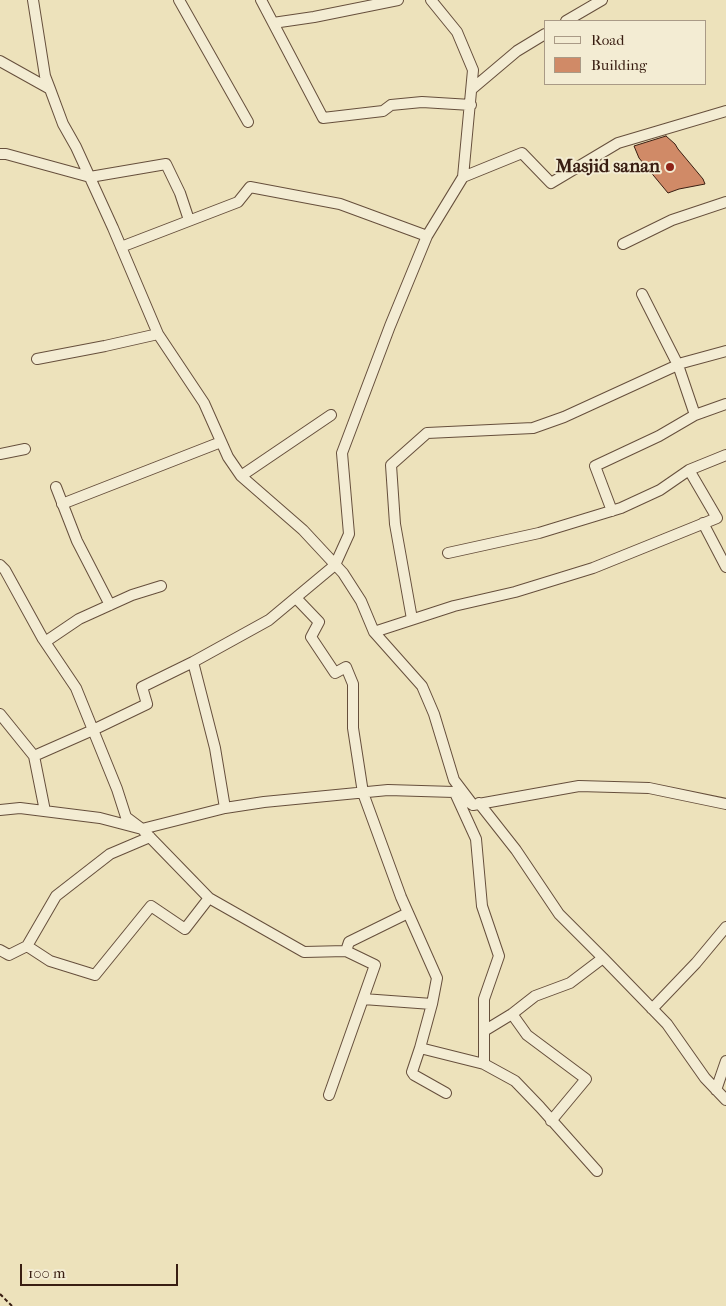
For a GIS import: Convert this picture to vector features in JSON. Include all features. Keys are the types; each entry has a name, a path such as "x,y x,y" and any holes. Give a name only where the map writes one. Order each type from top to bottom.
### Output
{"street":[{"path":"33,0 45,76 63,124 76,146 158,334 204,402 228,458 241,476 303,530 343,573 361,601 374,632 422,686 434,714 454,780 516,850 559,914 667,1024 705,1078 726,1100"},
{"path":"179,0 248,122"},
{"path":"261,0 323,118 383,111 391,105 422,102 471,105"},
{"path":"273,23 314,17 398,0"},
{"path":"34,756 147,704 142,687 193,662 269,620 335,565 348,534 342,453 390,326 427,236 463,176 473,70 457,32 431,0"},
{"path":"568,20 602,0"},
{"path":"472,89 517,51 544,35"},
{"path":"0,61 50,89"},
{"path":"463,176 522,153 551,182 618,143 726,111"},
{"path":"0,154 90,177 166,164 180,193 189,220"},
{"path":"121,246 238,202 250,187 340,204 427,236"},
{"path":"623,244 672,220 726,202"},
{"path":"642,294 678,365 695,415"},
{"path":"37,359 158,334"},
{"path":"412,619 395,524 391,465 427,433 533,428 564,417 678,365 726,350"},
{"path":"612,511 595,466 659,436 695,415 726,404"},
{"path":"241,476 331,415"},
{"path":"62,504 222,442"},
{"path":"0,454 25,449"},
{"path":"448,552 539,533 622,508 660,490 689,470 726,455"},
{"path":"374,632 454,606 515,592 592,568 717,518 689,470"},
{"path":"56,487 77,540 110,605"},
{"path":"703,523 726,567"},
{"path":"0,565 5,570 45,642 76,688 117,789 126,817 146,833 208,898 304,952 346,951 375,965 329,1095"},
{"path":"45,642 79,619 132,595 161,586"},
{"path":"296,598 319,622 311,637 335,674 346,667 353,684 352,728 363,792 401,897 436,978 432,1004 412,1072 414,1075 446,1093"},
{"path":"193,662 216,748 225,808"},
{"path":"0,714 34,756 45,811"},
{"path":"0,950 9,956 27,946 56,896 110,854 146,833 225,808 264,802 388,790 454,792 476,804 579,786 649,788 726,804"},
{"path":"454,792 476,839 482,906 499,956 484,999 484,1064"},
{"path":"0,810 20,808 100,818 146,833"},
{"path":"27,946 50,961 95,975 151,906 185,929 208,898"},
{"path":"346,951 349,942 408,913"},
{"path":"652,1009 696,963 726,927"},
{"path":"484,1031 512,1014 535,996 570,983 603,958"},
{"path":"363,999 432,1004"},
{"path":"512,1014 527,1034 586,1079 551,1121"},
{"path":"420,1048 484,1064 515,1081 597,1171"},
{"path":"716,1090 726,1062"}],"path":[{"path":"0,1294 12,1306"}],"building":[{"name":"Masjid sanan","path":"666,136 675,144 705,184 668,193 639,158 634,146"}],"place":[{"name":"Masjid sanan","path":"670,167"}]}
